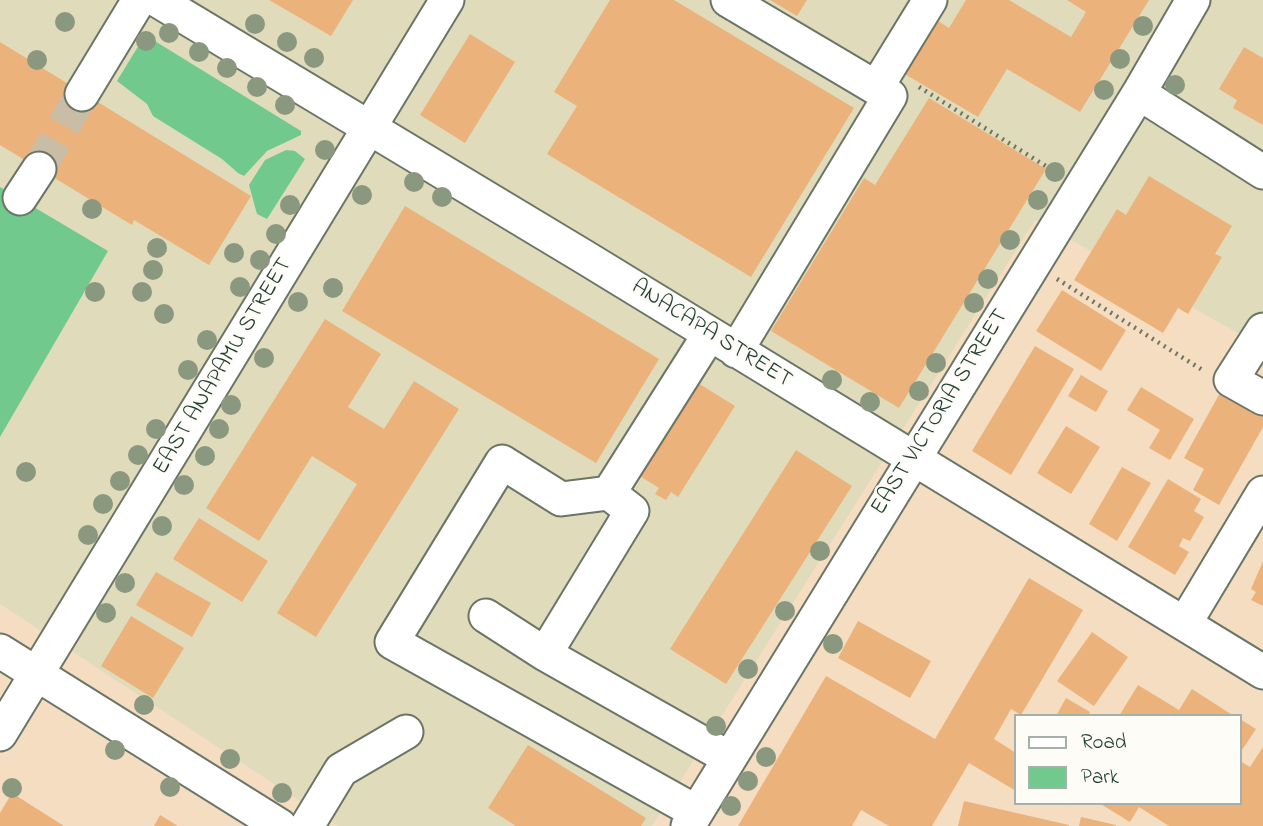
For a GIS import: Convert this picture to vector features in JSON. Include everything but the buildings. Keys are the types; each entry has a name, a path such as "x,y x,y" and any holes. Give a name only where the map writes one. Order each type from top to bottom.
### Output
{"street":[{"path":"82,93 139,0"},
{"name":"ANACAPA STREET","path":"157,0 1263,672"},
{"name":"EAST ANAPAMU STREET","path":"0,734 447,0"},
{"path":"545,654 620,502 723,343 890,96 882,78 728,0"},
{"path":"882,78 930,0"},
{"name":"EAST VICTORIA STREET","path":"692,819 1139,93 1193,0"},
{"path":"1139,93 1263,172"},
{"path":"20,198 39,169"},
{"path":"1263,330 1231,380 1263,398"},
{"path":"620,502 561,499 502,462 392,642 692,819"},
{"path":"1185,624 1263,493"},
{"path":"486,616 545,654 729,758"},
{"path":"0,651 280,826"},
{"path":"307,826 341,770 405,732"}],"path":[{"path":"882,78 1079,187"},
{"path":"1033,264 1206,372"}],"shaded area":[{"path":"0,0 1263,0 1263,347 1035,220 652,826 338,826 0,604"}],"green space":[{"path":"145,35 301,131 301,135 267,151 244,176 238,173 222,159 153,116 147,104 117,81"},
{"path":"286,150 295,151 305,159 267,219 257,214 249,185 265,160"},
{"path":"0,187 108,251 0,437"}],"tunnel":[{"path":"39,169 82,94"}]}
